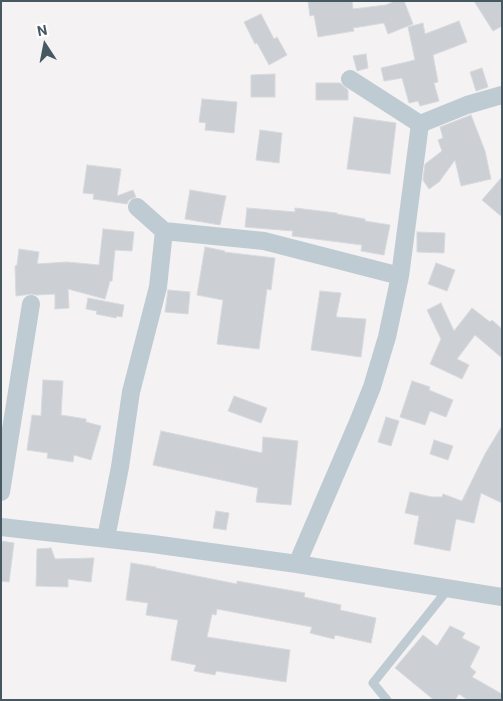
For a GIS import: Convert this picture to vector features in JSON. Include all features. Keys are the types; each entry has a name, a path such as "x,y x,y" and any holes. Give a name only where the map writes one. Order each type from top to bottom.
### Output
{"street":[{"path":"350,78 420,124"},
{"path":"420,124 467,105 502,95"},
{"path":"297,564 372,387 388,337 400,276 420,124"},
{"path":"137,207 164,231 264,241 400,276"},
{"path":"106,538 120,467 131,392 158,287 164,231"},
{"path":"1,492 31,304"},
{"path":"1,527 106,538 297,564 502,597"}],"lane":[{"path":"387,700 373,683 450,588"}],"building":[{"path":"308,1 352,1 353,9 404,1 413,24 388,34 384,23 353,28 354,31 318,37 314,15 310,16"},
{"path":"474,1 502,1 502,26 493,31"},
{"path":"261,14 274,39 277,37 287,55 269,65 257,43 255,44 244,22"},
{"path":"459,21 467,42 433,55 438,82 434,83 439,101 420,106 418,101 409,103 402,78 384,81 381,68 415,60 408,27 423,23 425,34"},
{"path":"366,54 368,68 357,71 353,56"},
{"path":"482,68 488,87 476,91 470,72"},
{"path":"275,74 275,97 251,97 251,75"},
{"path":"316,83 340,83 348,90 348,100 316,100"},
{"path":"202,99 237,102 234,133 205,130 206,123 199,122"},
{"path":"471,115 485,151 491,179 461,186 455,160 439,182 429,189 423,180 425,164 442,151 438,140 443,138 440,127"},
{"path":"354,117 396,123 390,174 347,169"},
{"path":"260,130 282,133 279,163 256,160"},
{"path":"87,165 121,169 117,196 133,190 136,197 129,200 127,204 93,199 94,194 83,193"},
{"path":"502,177 502,217 482,200"},
{"path":"190,190 226,196 220,225 185,219"},
{"path":"247,208 295,212 295,208 337,213 365,219 365,221 390,225 384,255 361,251 362,245 292,236 293,231 245,227"},
{"path":"103,229 134,232 132,251 115,250 112,281 110,281 105,299 68,289 69,308 55,309 55,294 16,296 15,266 17,265 19,249 39,252 37,264 67,262 99,265"},
{"path":"417,232 445,233 444,253 417,252"},
{"path":"205,247 224,252 275,258 271,290 267,289 259,349 217,344 223,300 197,295"},
{"path":"436,263 455,270 447,291 428,284"},
{"path":"168,290 190,292 188,314 165,312"},
{"path":"320,291 341,293 336,317 366,319 361,357 311,350"},
{"path":"88,298 124,305 122,317 117,316 116,318 96,314 97,311 86,309"},
{"path":"441,303 454,331 472,308 490,322 492,320 502,329 502,358 475,335 457,359 469,365 462,379 430,364 441,339 427,310"},
{"path":"43,380 63,381 61,415 86,419 86,422 101,426 91,460 74,455 73,462 47,458 48,453 27,450 32,415 41,416"},
{"path":"412,381 430,387 429,390 453,400 446,417 430,411 425,425 400,417"},
{"path":"234,396 267,408 261,423 228,411"},
{"path":"386,417 399,421 391,446 378,442"},
{"path":"502,426 502,503 481,493 474,523 456,519 450,551 414,544 419,516 405,513 410,492 432,497 442,497 443,494 462,501 485,454"},
{"path":"161,431 262,453 263,437 298,441 291,505 256,502 258,488 153,465"},
{"path":"434,440 453,446 448,460 430,454"},
{"path":"216,511 229,513 226,530 213,528"},
{"path":"1,541 14,543 9,582 1,581"},
{"path":"51,548 55,559 94,558 91,582 68,579 68,587 36,586 37,549"},
{"path":"131,563 237,584 237,581 305,593 304,597 341,605 340,610 376,618 371,643 335,635 334,639 310,633 312,627 217,609 216,615 212,614 207,637 290,650 286,682 216,671 215,675 194,671 196,665 171,660 178,620 146,615 148,603 126,600"},
{"path":"450,626 465,633 462,638 480,647 470,667 476,672 472,677 502,694 502,700 468,700 459,694 455,700 434,700 395,668 423,635 437,646"}]}
